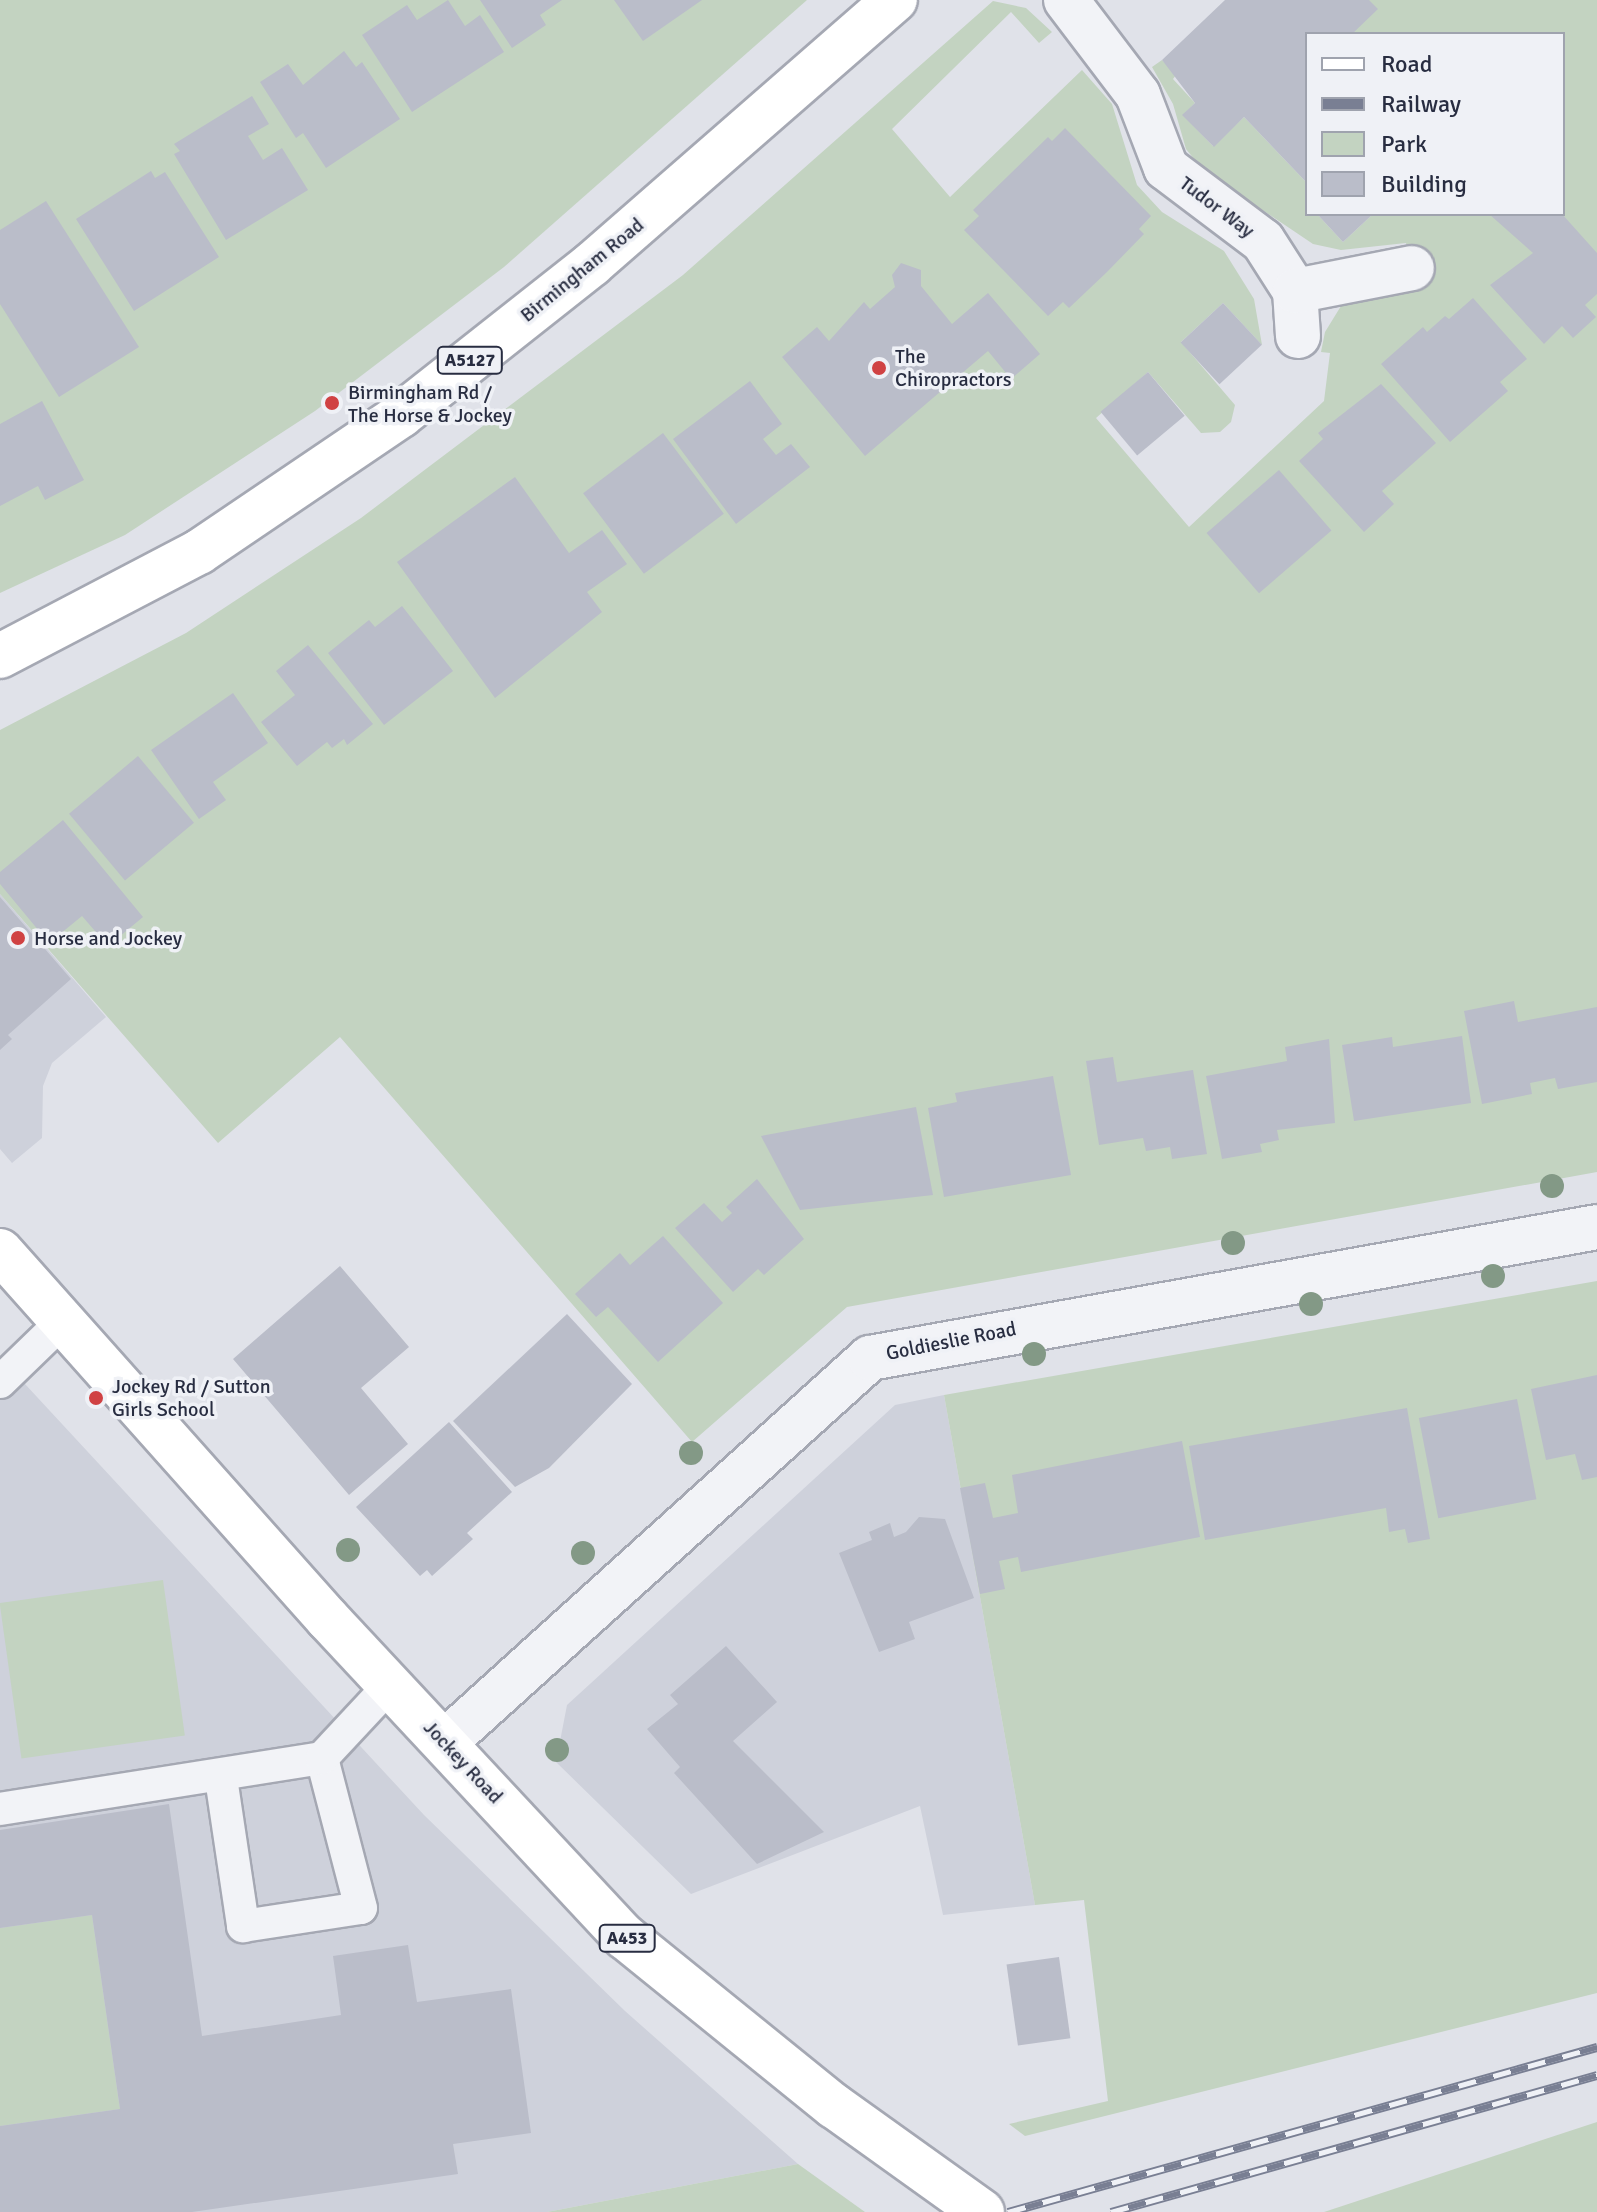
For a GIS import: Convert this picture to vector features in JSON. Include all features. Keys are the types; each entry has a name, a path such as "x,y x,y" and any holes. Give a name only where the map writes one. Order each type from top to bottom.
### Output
{"main road":[{"name":"Birmingham Road","path":"0,656 199,552 401,415 592,264 895,0"},
{"name":"Jockey Road","path":"0,1251 391,1684 625,1937 834,2106 982,2212"}],"street":[{"name":"Tudor Way","path":"1066,0 1138,95 1166,168 1263,241 1295,291 1298,336"},
{"path":"1295,291 1412,268"},
{"name":"Goldieslie Road","path":"445,1742 870,1358 1597,1227"}],"lane":[{"path":"0,1382 63,1321"},
{"path":"0,1809 221,1778 322,1758 391,1684"},
{"path":"221,1778 243,1926 361,1908 322,1758"}],"shaded area":[{"path":"0,894 106,1017 52,1063 43,1086 42,1138 12,1163 0,1149"},
{"path":"0,1357 424,1815 625,2011 798,2164 547,2212 0,2212"},
{"path":"944,1395 1035,1905 943,1915 920,1806 691,1894 556,1762 567,1705 895,1405"}],"green space":[{"path":"0,0 807,0 504,267 315,411 125,535 0,593"},
{"path":"1369,0 1597,0 1597,1172 847,1307 692,1442 340,1037 218,1143 0,894 0,730 186,633 361,518 683,275 993,1 1026,8 1052,32 1039,43 1011,12 892,129 950,197 1082,70 1112,104 1137,185 1162,212 1224,251 1254,299 1262,345 1223,303 1181,342 1235,405 1231,422 1220,432 1201,433 1148,372 1096,418 1189,527 1324,401 1330,353 1321,352 1325,332 1341,306 1416,280 1406,243 1341,250 1313,244 1203,170 1186,149 1173,104 1152,67 1162,60 1176,75 1173,79 1195,103 1183,115 1213,146 1244,117 1305,181 1305,216 1319,216 1343,242 1371,216 1565,216 1565,32 1353,32"},
{"path":"1597,1281 1597,1993 1025,2136 1009,2124 1108,2101 1084,1900 1035,1905 944,1395"},
{"path":"163,1580 185,1735 21,1758 0,1603"},
{"path":"92,1915 120,2109 0,2126 0,1928"},
{"path":"1597,2122 1597,2212 1324,2212"},
{"path":"798,2164 865,2212 547,2212"}],"building":[{"path":"448,0 465,26 480,15 504,52 412,112 362,35 407,5 417,20"},
{"path":"480,0 562,0 540,15 546,25 512,48"},
{"path":"614,0 702,0 643,41"},
{"path":"1225,0 1369,0 1378,9 1354,32 1305,32 1305,181 1244,117 1214,147 1182,115 1195,103 1162,60"},
{"path":"344,51 356,67 362,62 400,119 326,168 303,133 296,138 260,82 288,64 303,85"},
{"path":"252,96 269,124 248,136 263,160 282,148 308,190 226,240 174,154 180,151 174,144"},
{"path":"1065,128 1151,216 1139,229 1144,234 1107,272 1069,308 1063,302 1048,316 964,230 979,216 973,210 1048,137 1052,141"},
{"path":"151,171 155,178 165,172 219,257 134,311 76,219"},
{"path":"46,201 139,347 59,397 0,304 0,230"},
{"path":"1319,216 1371,216 1343,242"},
{"path":"1491,216 1564,216 1597,253 1597,294 1585,305 1596,317 1573,338 1562,326 1544,344 1490,285 1533,253"},
{"name":"The Chiropractors","path":"901,263 921,270 921,286 952,324 988,293 1040,354 1011,379 988,351 865,456 782,357 817,327 829,341 864,302 870,309 895,287 892,275"},
{"path":"1473,298 1527,359 1500,382 1508,391 1450,442 1381,364 1423,327 1427,332 1445,316 1449,319"},
{"path":"1223,303 1262,345 1219,384 1181,343"},
{"path":"1148,372 1185,416 1137,456 1101,412"},
{"path":"750,381 782,424 763,439 776,455 791,444 810,467 736,524 673,439"},
{"path":"1381,384 1436,443 1382,491 1394,504 1364,532 1299,461 1323,439 1318,433"},
{"path":"42,401 84,480 45,500 38,486 0,506 0,424"},
{"path":"663,433 724,514 644,574 583,493"},
{"path":"1279,470 1331,530 1259,593 1207,533"},
{"path":"515,477 569,553 602,530 627,564 587,592 602,612 495,698 397,562"},
{"path":"402,606 453,671 384,725 328,653 369,620 375,627"},
{"path":"308,645 373,724 347,745 344,739 332,748 327,742 297,766 261,722 295,695 276,671"},
{"path":"233,693 268,743 213,782 226,800 199,819 151,750"},
{"path":"138,756 194,823 125,880 69,814"},
{"path":"63,820 143,917 108,946 82,916 49,943 0,884 0,872"},
{"name":"Horse and Jockey","path":"0,897 71,979 8,1035 12,1039 0,1050"},
{"path":"1514,1001 1518,1022 1597,1007 1597,1082 1558,1089 1555,1078 1530,1083 1532,1094 1482,1104 1464,1011"},
{"path":"1462,1036 1471,1103 1354,1121 1342,1045 1392,1037 1393,1047"},
{"path":"1329,1039 1335,1123 1277,1130 1279,1140 1260,1144 1262,1152 1222,1159 1206,1076 1287,1061 1285,1047"},
{"path":"1113,1057 1117,1082 1193,1070 1207,1154 1172,1159 1170,1147 1146,1151 1143,1138 1099,1145 1086,1061"},
{"path":"1053,1076 1071,1175 944,1197 928,1108 957,1102 955,1093"},
{"path":"916,1107 933,1195 800,1210 761,1136"},
{"path":"757,1179 804,1239 764,1275 758,1269 733,1292 675,1228 704,1203 722,1222 732,1213 726,1207"},
{"path":"663,1236 723,1303 658,1362 608,1307 596,1317 575,1294 620,1253 630,1265"},
{"path":"340,1266 409,1347 361,1388 408,1444 349,1495 233,1359"},
{"path":"567,1314 632,1384 549,1468 515,1487 453,1421"},
{"path":"1597,1375 1597,1477 1582,1480 1575,1454 1546,1460 1531,1389"},
{"path":"1517,1399 1536,1499 1438,1518 1419,1418"},
{"path":"1407,1408 1430,1539 1408,1543 1405,1529 1389,1532 1386,1508 1205,1540 1189,1446"},
{"path":"449,1422 512,1492 467,1533 473,1539 432,1576 427,1570 420,1576 356,1507"},
{"path":"1182,1441 1200,1537 1021,1572 1018,1557 999,1561 1005,1589 980,1594 960,1488 985,1483 993,1518 1018,1513 1012,1475"},
{"path":"919,1517 945,1519 974,1598 909,1622 915,1639 879,1652 839,1553 872,1540 869,1532 890,1523 894,1537 906,1532"},
{"path":"726,1646 777,1702 733,1741 824,1832 757,1864 674,1773 680,1767 647,1729 678,1704 670,1695"},
{"path":"169,1804 202,2036 341,2015 333,1956 408,1945 417,2002 511,1989 531,2133 453,2144 458,2174 192,2212 0,2212 0,2126 120,2109 92,1915 0,1928 0,1830"},
{"path":"1059,1957 1070,2038 1018,2046 1007,1964"}],"railway":[{"path":"1008,2212 1597,2047"},
{"path":"1111,2212 1597,2075"}],"place":[{"name":"The Chiropractors","path":"879,368"},
{"name":"Birmingham Rd / The Horse & Jockey","path":"332,403"},
{"name":"Horse and Jockey","path":"18,938"},
{"name":"Jockey Rd / Sutton Girls School","path":"96,1398"}]}
